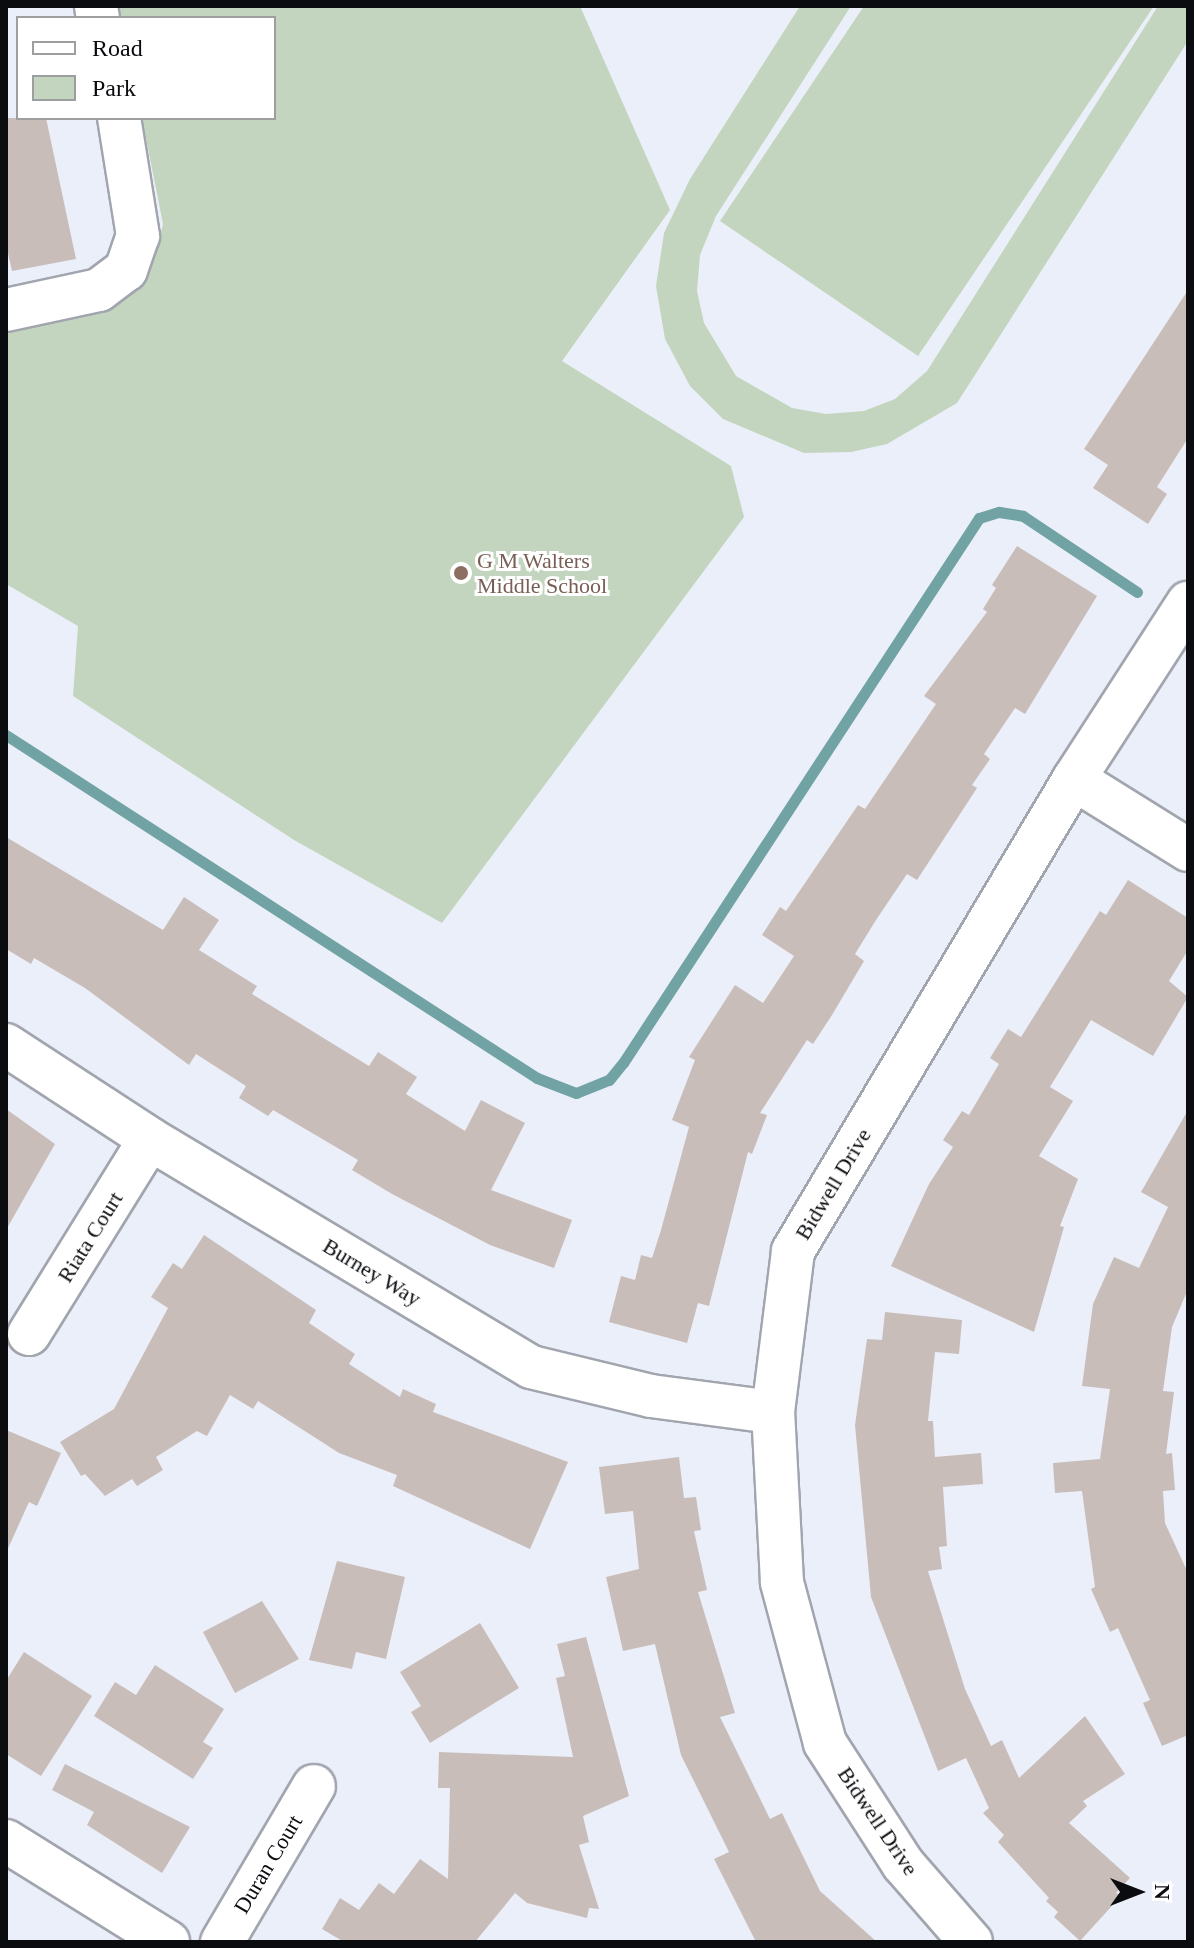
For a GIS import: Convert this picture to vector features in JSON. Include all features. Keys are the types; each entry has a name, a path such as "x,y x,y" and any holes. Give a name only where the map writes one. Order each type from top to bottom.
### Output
{"street":[{"path":"6,310 99,290 126,270 138,236 119,120"},
{"name":"Bidwell Drive","path":"971,1942 903,1864 825,1743 782,1582 773,1412 793,1251 1074,779 1188,603"},
{"path":"1074,779 1188,850"},
{"name":"Burney Way","path":"6,1045 150,1139 531,1367 651,1396 773,1412"},
{"name":"Riata Court","path":"29,1334 150,1139"},
{"name":"Duran Court","path":"222,1942 314,1786"},
{"path":"6,1841 168,1942"}],"green space":[{"path":"119,6 580,6 670,210 562,361 731,466 744,517 442,923 294,840 73,696 78,626 6,584 6,333 105,311 139,285 154,259 163,224 142,120 276,120 276,16 121,16"},
{"path":"800,6 851,6 716,216 700,255 697,291 704,323 736,376 792,408 826,414 864,411 895,399 927,371 1158,6 1188,6 1188,41 957,403 887,444 851,452 804,453 723,419 690,386 665,339 656,286 664,233 690,179"},
{"path":"864,6 1154,6 918,356 720,221"}],"building":[{"path":"6,118 46,120 76,259 12,271 6,244"},
{"path":"1188,290 1188,438 1157,487 1167,494 1148,524 1093,488 1108,465 1084,449"},
{"path":"1017,546 1097,596 1025,714 1015,708 984,754 990,759 972,785 977,788 917,880 907,874 876,920 855,954 864,961 832,1015 813,1044 807,1040 760,1113 767,1115 752,1154 748,1152 709,1306 698,1303 687,1343 609,1322 621,1276 635,1280 641,1255 652,1258 661,1230 689,1127 672,1120 695,1060 689,1057 735,985 763,1003 794,956 762,935 780,907 786,911 858,805 865,809 936,704 924,696 987,612 983,609 996,588 992,585"},
{"path":"6,837 163,930 184,897 219,920 199,950 257,986 252,994 369,1066 378,1052 417,1077 406,1094 465,1131 481,1100 525,1123 491,1190 572,1220 554,1268 490,1245 392,1194 352,1170 358,1160 273,1110 268,1116 239,1098 246,1086 196,1054 189,1065 85,988 34,958 31,964 6,949"},
{"path":"1128,880 1188,918 1188,950 1169,981 1188,997 1153,1056 1091,1020 1050,1087 1073,1101 1039,1156 1078,1179 1060,1226 1064,1227 1034,1332 891,1266 929,1184 953,1147 943,1140 962,1111 969,1115 999,1064 990,1058 1008,1029 1021,1037 1100,911 1106,915"},
{"path":"6,1109 55,1144 6,1230"},
{"path":"1188,1110 1188,1289 1172,1327 1163,1391 1174,1392 1166,1454 1172,1453 1175,1490 1163,1491 1165,1523 1188,1573 1188,1735 1162,1746 1143,1703 1150,1700 1118,1628 1110,1632 1091,1589 1095,1587 1082,1491 1055,1493 1053,1463 1100,1459 1110,1389 1082,1386 1093,1304 1114,1257 1139,1268 1168,1207 1141,1192"},
{"path":"204,1235 316,1310 309,1323 355,1354 349,1364 400,1397 403,1389 436,1404 433,1412 568,1462 530,1549 393,1486 397,1475 339,1453 258,1401 253,1409 230,1395 207,1436 197,1431 156,1457 163,1470 137,1486 132,1479 105,1496 85,1474 81,1476 60,1442 114,1409 168,1308 151,1297 173,1263 182,1269"},
{"path":"885,1312 962,1320 959,1354 935,1352 928,1421 933,1421 935,1457 981,1453 983,1484 943,1487 947,1546 939,1547 942,1569 928,1571 965,1689 991,1746 1002,1740 1019,1778 1085,1716 1125,1774 1083,1801 1087,1806 1069,1823 1130,1878 1116,1893 1121,1896 1080,1941 1054,1917 1058,1912 1046,1901 1049,1898 998,1842 1004,1835 983,1813 989,1808 966,1758 938,1771 871,1597 855,1425 867,1339 882,1340"},
{"path":"6,1430 61,1453 37,1506 29,1502 6,1553"},
{"path":"679,1457 684,1498 696,1497 701,1530 694,1531 707,1590 698,1592 735,1713 720,1717 770,1819 782,1813 820,1891 877,1942 756,1942 714,1859 729,1852 681,1755 655,1644 623,1651 606,1577 639,1569 633,1511 605,1514 599,1467"},
{"path":"337,1561 405,1577 386,1659 356,1652 352,1669 309,1660"},
{"path":"262,1601 299,1659 235,1693 203,1632"},
{"path":"480,1623 519,1688 430,1743 411,1712 421,1706 400,1672"},
{"path":"586,1637 629,1796 583,1816 589,1842 579,1845 599,1909 589,1908 587,1918 527,1903 515,1893 475,1942 344,1942 322,1929 340,1898 359,1910 379,1883 394,1894 420,1859 448,1879 450,1788 438,1788 439,1752 573,1757 556,1678 565,1676 557,1644"},
{"path":"24,1652 92,1696 41,1776 6,1754 6,1681"},
{"path":"155,1665 224,1709 203,1742 213,1748 193,1779 94,1716 115,1682 136,1695"},
{"path":"65,1764 190,1827 162,1873 87,1825 94,1812 52,1790"}],"waterway":[{"path":"6,735 537,1078 576,1093 609,1080 623,1063 979,518 999,512 1023,516 1137,592"}],"place":[{"name":"G M Walters Middle School","path":"461,573"}]}
